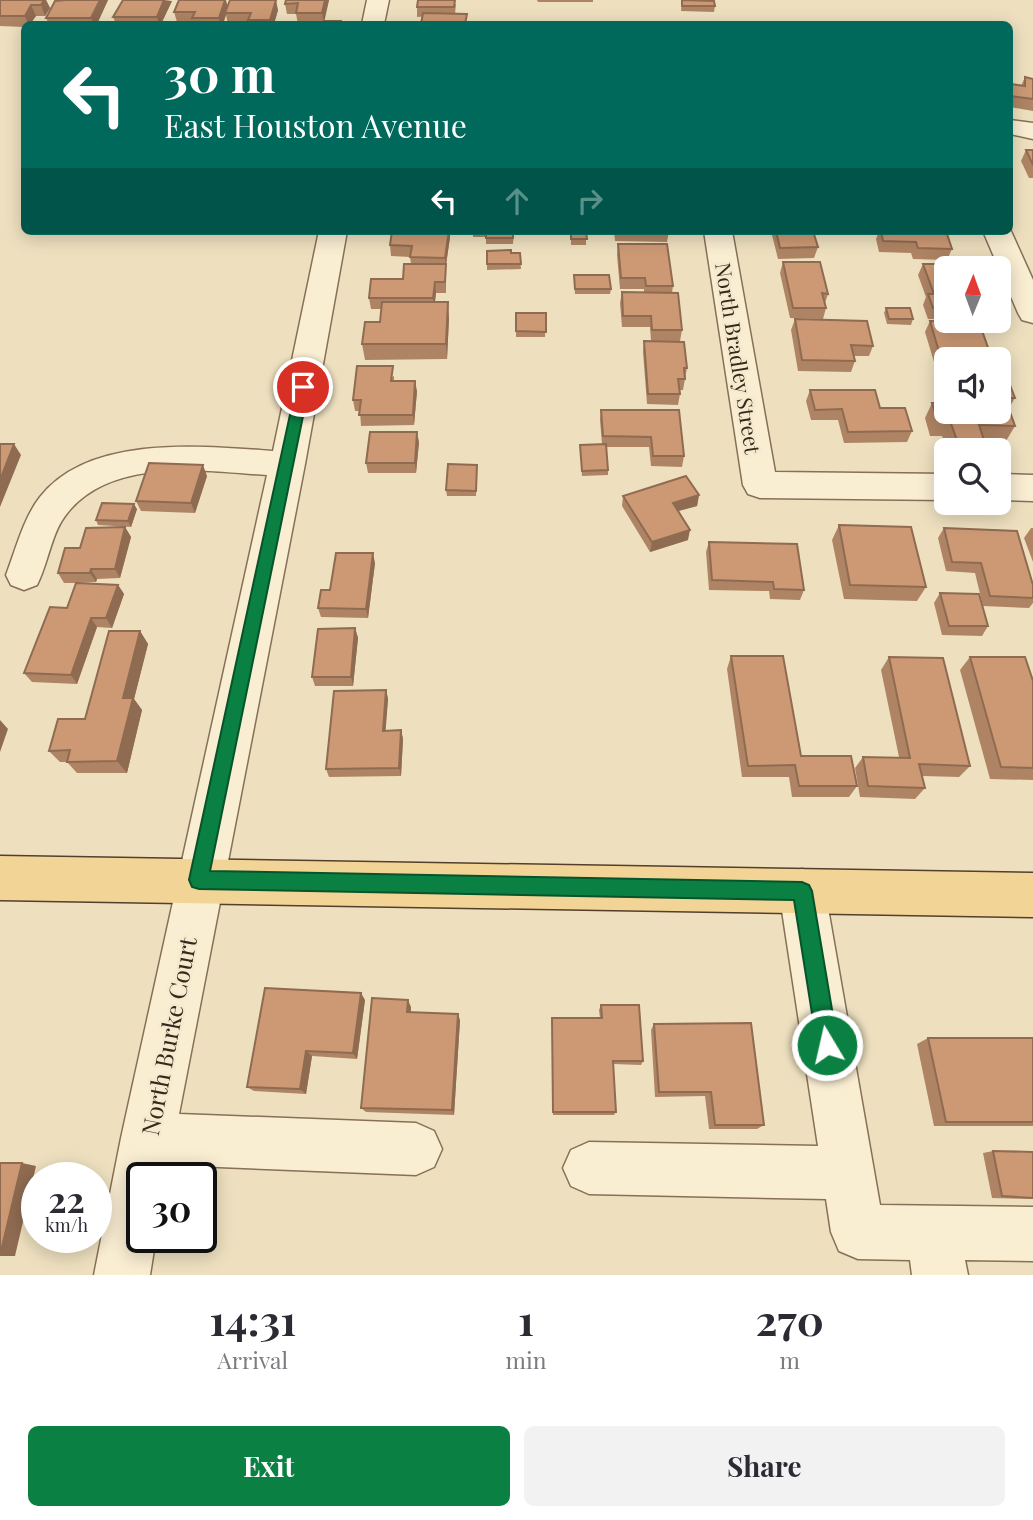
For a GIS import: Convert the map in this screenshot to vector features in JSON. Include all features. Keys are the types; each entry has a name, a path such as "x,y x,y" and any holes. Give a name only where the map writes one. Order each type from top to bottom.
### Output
{"main road":[{"path":"0,878 1033,895"}],"street":[{"path":"374,21 378,0"},
{"path":"1013,128 1033,131"},
{"name":"North Burke Court","path":"122,1275 199,880 288,464 332,235"},
{"name":"North Bradley Street","path":"719,235 760,485 934,487"},
{"path":"1000,235 1033,313"},
{"path":"24,575 52,507 66,490 90,476 142,461 169,459 288,464"},
{"path":"1011,487 1033,488"},
{"path":"802,891 858,1232 936,1254 1033,1234"},
{"path":"148,1138 416,1149"},
{"path":"589,1168 848,1173"}],"building":[{"path":"0,0 44,0 41,5 31,5 25,16 0,16"},
{"path":"100,0 91,18 46,18 55,1"},
{"path":"123,0 164,0 157,17 113,17"},
{"path":"179,0 225,0 219,18 192,18 195,12 174,12"},
{"path":"230,0 276,0 270,20 248,20 251,13 225,13"},
{"path":"286,0 325,0 322,13 296,13 298,3 285,4"},
{"path":"418,0 455,0 454,7 417,7"},
{"path":"682,0 714,1 715,6 682,6"},
{"path":"423,13 467,14 466,21 422,21"},
{"path":"1025,77 1033,79 1033,99 1013,96 1013,84 1025,86"},
{"path":"1026,150 1033,150 1033,165"},
{"path":"391,235 448,235 445,258 410,257 412,246 390,245"},
{"path":"486,235 513,235 513,238 486,238"},
{"path":"571,235 586,235 587,239 571,239"},
{"path":"777,235 814,235 818,247 780,248"},
{"path":"882,235 947,235 952,249 918,248 916,242 883,241"},
{"path":"618,244 667,244 673,286 646,286 645,278 621,278"},
{"path":"511,250 511,253 520,253 521,264 487,264 487,251"},
{"path":"783,262 820,262 828,294 822,293 826,308 793,308"},
{"path":"404,264 446,264 445,282 435,282 433,298 369,298 371,279 403,279"},
{"path":"923,264 934,264 934,294"},
{"path":"574,275 609,275 611,289 575,289"},
{"path":"622,292 678,293 682,330 652,330 651,316 623,316"},
{"path":"928,294 934,294 934,308 933,308"},
{"path":"382,302 448,302 446,344 362,344 365,322 380,322"},
{"path":"886,308 910,308 913,319 889,319"},
{"path":"516,313 546,313 546,332 516,331"},
{"path":"795,319 867,321 873,346 851,345 855,361 802,360"},
{"path":"930,321 934,321 934,333 983,333 988,347 938,347"},
{"path":"644,341 684,342 687,368 684,368 685,379 678,379 680,394 648,394"},
{"path":"357,366 393,366 391,381 415,381 413,415 359,415 361,400 353,400"},
{"path":"810,390 875,390 880,408 905,408 912,431 848,432 842,409 815,410"},
{"path":"601,410 679,410 684,456 653,456 651,437 603,436"},
{"path":"1011,415 1015,426 979,425 983,438 956,438 951,424 1011,424"},
{"path":"370,432 417,432 415,463 366,463"},
{"path":"0,444 14,444 0,480"},
{"path":"606,444 608,470 582,471 580,445"},
{"path":"149,463 203,465 191,503 136,501"},
{"path":"448,464 477,465 476,491 446,490"},
{"path":"686,476 699,495 673,503 690,530 652,542 623,496"},
{"path":"102,503 134,504 128,521 96,520"},
{"path":"839,525 911,527 926,587 850,585"},
{"path":"125,527 115,569 91,569 90,573 58,573 65,548 80,548 86,528"},
{"path":"944,528 1017,531 1033,585 1033,598 990,596 981,563 952,562"},
{"path":"709,542 797,544 804,590 774,589 773,582 712,580"},
{"path":"336,553 373,553 366,609 318,608 321,590 330,590"},
{"path":"76,583 118,585 106,618 91,618 71,675 24,673 50,607 67,608"},
{"path":"940,593 979,594 988,626 949,626"},
{"path":"355,628 351,677 312,677 318,629"},
{"path":"109,631 140,631 123,698 133,698 117,761 67,762 70,750 49,751 58,719 85,719"},
{"path":"731,656 783,656 801,756 851,756 857,786 799,786 795,765 748,766"},
{"path":"889,657 943,658 970,766 919,764 925,788 868,786 863,757 910,758"},
{"path":"970,657 1025,657 1033,681 1033,768 1001,767"},
{"path":"386,690 383,731 401,730 399,768 326,769 334,691"},
{"path":"265,988 361,993 353,1053 306,1051 300,1089 247,1087"},
{"path":"372,998 408,1000 407,1012 458,1014 452,1110 361,1108"},
{"path":"601,1005 639,1005 643,1061 613,1061 616,1112 553,1112 552,1018 602,1018"},
{"path":"751,1023 764,1125 715,1125 711,1092 659,1092 654,1024"},
{"path":"928,1038 1033,1038 1033,1122 946,1122"},
{"path":"993,1151 1033,1152 1033,1198 1002,1196"},
{"path":"0,1163 21,1163 21,1167 0,1255"}],"route":[{"path":"303,387 199,880 802,891 827,1045"}]}
